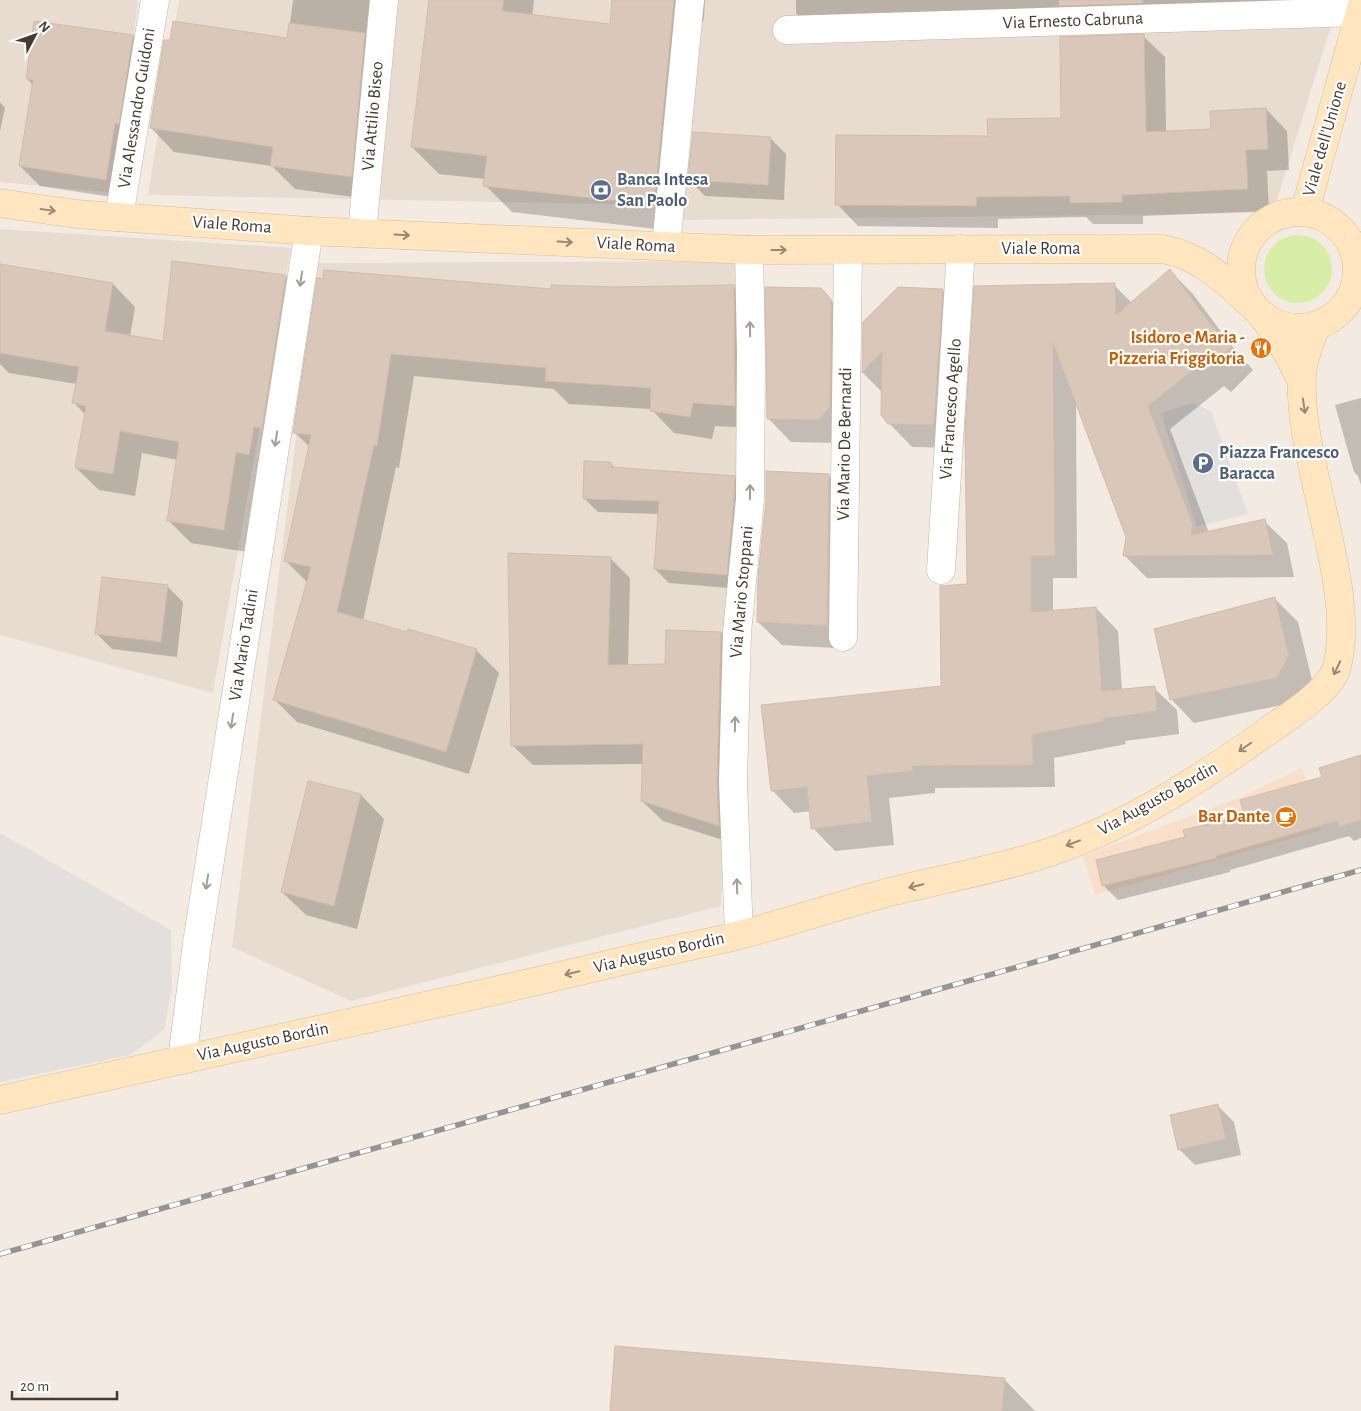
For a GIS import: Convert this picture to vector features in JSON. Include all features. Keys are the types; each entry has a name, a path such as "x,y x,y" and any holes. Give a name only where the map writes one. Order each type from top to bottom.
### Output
{"street":[{"name":"Via Alessandro Guidoni","path":"119,217 155,0"},
{"name":"Via Attilio Biseo","path":"362,233 384,0"},
{"path":"666,246 690,0"},
{"name":"Via Ernesto Cabruna","path":"786,30 1360,10"},
{"name":"Viale dell'Unione","path":"1305,211 1360,10"},
{"name":"Viale Roma","path":"0,203 76,214 309,231 749,250 1151,248 1176,251 1200,262 1224,280 1258,312 1279,325 1298,328 1317,326 1332,318 1345,306 1354,291 1358,257 1349,240 1337,226 1322,216 1305,211 1289,212 1274,216 1261,225 1249,239 1242,256 1240,274 1245,292 1258,312"},
{"name":"Via Mario Tadini","path":"182,1060 197,943 309,231"},
{"name":"Via Francesco Agello","path":"941,570 961,249"},
{"name":"Via Mario Stoppani","path":"739,935 733,782 737,633 750,499 751,352 749,250"},
{"name":"Via Mario De Bernardi","path":"843,637 848,250"},
{"path":"1258,312 1282,344 1301,380"},
{"path":"1301,380 1308,346 1317,326"},
{"name":"Via Augusto Bordin","path":"0,1100 739,935 888,892 1028,859 1084,839 1149,808 1285,720 1329,682 1337,669 1343,652 1347,622 1344,580 1306,424 1301,380"}],"shaded area":[{"path":"0,0 138,0 115,193 0,182"},
{"path":"179,0 676,0 656,205 148,195"},
{"path":"696,0 1339,0 1277,200 1259,213 682,220"},
{"path":"0,229 291,248 213,693 0,635"},
{"path":"750,261 721,906 351,1001 232,947 318,263"},
{"name":"Piazza Francesco Baracca","path":"1193,403 1211,411 1248,514 1197,527 1161,413"},
{"path":"1302,768 1321,830 1095,895 1083,856 1241,797"},
{"path":"0,833 171,930 172,989 164,1030 130,1055 0,1082"}],"green space":[{"path":"1305,235 1317,241 1326,250 1332,262 1330,282 1322,293 1305,303 1291,303 1274,293 1266,282 1264,262 1274,245 1285,237"}],"building":[{"path":"429,0 504,0 502,11 610,24 612,0 674,0 654,205 483,186 487,156 411,147"},
{"path":"1059,0 1143,0 1143,3 1059,6"},
{"path":"34,21 133,35 119,124 115,123 106,180 19,166 33,80 26,79"},
{"path":"173,21 287,38 289,23 365,33 352,177 270,166 273,147 150,128 164,40 170,40"},
{"path":"1144,34 1146,132 1211,129 1210,111 1266,108 1268,149 1246,150 1248,189 1122,195 1122,202 1070,203 1070,196 977,197 976,206 835,205 836,135 988,136 987,119 1061,118 1060,37"},
{"path":"693,132 771,137 768,185 688,180"},
{"path":"172,261 286,275 262,428 254,427 249,455 236,452 224,530 167,521 179,442 120,431 113,474 75,468 86,406 72,403 79,367 0,353 0,264 113,283 105,331 163,341"},
{"path":"1170,269 1209,322 1232,347 1207,370 1202,363 1148,406 1193,525 1191,535 1265,519 1273,555 1123,556 1126,537 1053,343 1055,556 1031,556 1031,612 1096,607 1102,691 1155,686 1157,711 1103,719 1105,721 1032,735 1033,765 912,766 913,771 867,776 872,822 811,829 807,787 771,791 761,705 941,686 940,586 967,584 965,431 974,286 1115,283 1116,315"},
{"path":"324,270 551,289 551,285 616,287 734,285 735,406 693,403 690,417 650,411 651,388 545,381 546,368 391,354 377,446 374,445 337,612 407,632 408,629 477,649 446,752 273,700 311,567 284,561 311,435 293,433 317,278 323,279"},
{"path":"765,287 821,288 831,299 830,407 819,420 767,419"},
{"path":"898,287 943,289 934,425 888,424 881,415 882,352 862,373 863,322"},
{"path":"584,461 611,462 611,467 735,476 727,575 654,569 659,501 583,499"},
{"path":"766,471 829,474 827,626 757,622 758,578 766,500"},
{"path":"508,553 611,557 608,665 665,664 666,630 721,632 717,782 719,826 641,801 643,744 511,746"},
{"path":"102,577 168,585 161,642 95,634"},
{"path":"1275,597 1289,656 1277,678 1170,700 1154,629"},
{"path":"1361,755 1361,820 1339,827 1337,821 1216,856 1217,858 1102,886 1096,860 1185,837 1183,830 1245,816 1240,800 1322,777 1319,768"},
{"path":"308,781 361,794 334,906 281,892"},
{"path":"1218,1104 1226,1139 1178,1150 1170,1115"},
{"path":"615,1346 1005,1378 1002,1411 610,1411"}],"railway":[{"path":"0,1254 1361,870"}],"place":[{"name":"Banca Intesa San Paolo","path":"601,190"},
{"name":"Isidoro e Maria - Pizzeria Friggitoria","path":"1261,348"},
{"name":"Piazza Francesco Baracca","path":"1203,463"},
{"name":"Bar Dante","path":"1286,817"}]}
